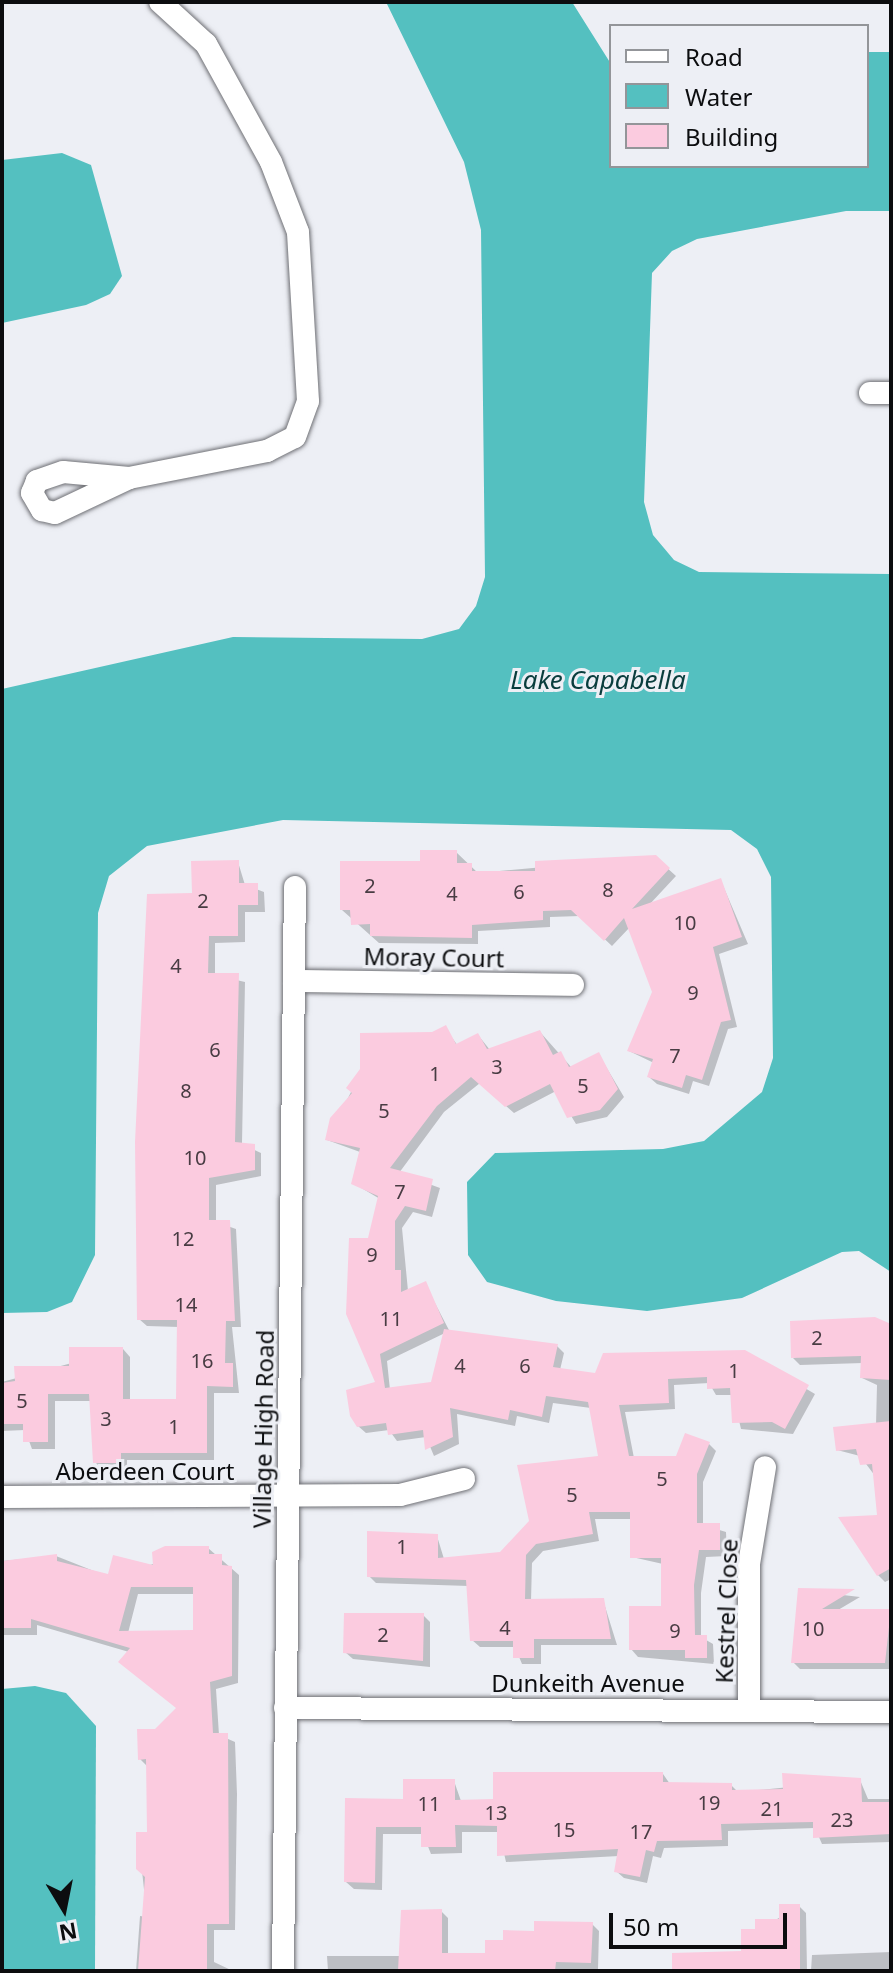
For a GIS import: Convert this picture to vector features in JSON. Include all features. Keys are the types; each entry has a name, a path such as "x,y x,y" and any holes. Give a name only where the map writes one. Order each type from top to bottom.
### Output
{"street":[{"path":"129,478 267,451 295,437 308,401 298,232 271,162 206,44 160,2"},
{"name":"Village High Road","path":"283,1971 295,887"},
{"name":"Moray Court","path":"294,981 573,985"},
{"name":"Kestrel Close","path":"749,1709 749,1564 765,1467"},
{"name":"Aberdeen Court","path":"2,1497 400,1495 464,1479"},
{"name":"Dunkeith Avenue","path":"285,1708 891,1712"}],"water":[{"name":"Lake Capabella","path":"386,2 572,2 609,61 609,168 869,168 869,52 891,52 891,211 846,211 697,239 672,251 652,273 644,502 653,535 674,560 699,572 891,574 891,1272 859,1251 842,1252 742,1298 647,1311 556,1301 487,1282 468,1255 467,1182 495,1153 663,1149 704,1141 762,1092 773,1058 771,877 757,849 731,830 283,820 147,846 109,876 98,913 95,1255 72,1302 47,1312 2,1313 2,689 233,637 422,639 459,629 476,606 485,577 481,230 464,162"},
{"path":"62,153 91,165 122,276 110,294 86,305 2,323 2,160"},
{"path":"35,1686 66,1693 96,1726 95,1971 2,1971 2,1689"}],"building":[{"path":"420,850 457,850 457,863 472,863 472,871 535,871 535,861 656,855 670,868 632,909 721,878 742,937 713,947 731,1020 721,1022 702,1080 686,1075 682,1088 647,1077 653,1059 627,1051 652,992 624,918 604,941 571,910 543,911 543,920 472,925 472,938 370,936 370,924 351,925 350,910 340,910 340,861 420,861"},
{"path":"239,860 239,883 258,883 258,905 238,905 238,936 209,936 208,973 239,973 235,1142 255,1144 255,1170 209,1178 209,1220 230,1220 235,1321 226,1321 225,1363 233,1363 233,1387 207,1386 207,1453 121,1453 121,1463 93,1463 89,1394 48,1394 48,1442 23,1442 23,1424 3,1424 2,1383 15,1381 14,1366 69,1366 69,1347 123,1347 123,1399 176,1399 177,1320 137,1320 135,1142 147,894 192,893 191,861"},
{"path":"446,1025 456,1044 478,1033 487,1049 540,1030 553,1055 561,1051 569,1067 599,1052 618,1089 600,1110 567,1118 550,1084 505,1107 471,1077 437,1106 390,1168 433,1179 426,1211 405,1206 395,1221 395,1270 401,1270 401,1292 426,1281 444,1323 380,1354 385,1388 431,1382 444,1329 558,1344 553,1367 595,1373 603,1353 745,1350 809,1385 785,1429 772,1422 732,1423 730,1388 707,1389 707,1377 668,1379 669,1403 619,1405 629,1456 676,1456 685,1433 710,1442 697,1474 697,1523 720,1523 720,1550 699,1550 694,1585 695,1635 707,1635 707,1658 685,1658 685,1650 629,1650 629,1606 661,1606 661,1558 630,1558 630,1512 589,1512 593,1534 536,1544 526,1555 525,1599 604,1598 611,1639 534,1639 534,1658 513,1658 513,1641 470,1641 466,1580 367,1577 367,1531 438,1534 438,1558 500,1552 529,1521 517,1465 598,1456 588,1402 546,1396 542,1417 510,1410 508,1420 450,1408 453,1437 425,1450 423,1430 388,1435 386,1423 357,1427 350,1416 346,1390 375,1382 346,1314 349,1238 368,1238 378,1196 351,1184 360,1148 325,1140 330,1118 352,1093 346,1088 360,1069 360,1033 432,1032"},
{"path":"875,1317 891,1324 891,1380 860,1378 861,1356 791,1358 790,1321"},
{"path":"891,1421 891,1568 877,1576 838,1517 877,1515 872,1464 860,1465 856,1449 836,1451 833,1427"},
{"path":"165,1546 209,1546 209,1554 222,1554 222,1565 232,1566 232,1676 210,1682 213,1733 228,1733 229,1924 207,1924 207,1971 138,1971 145,1877 136,1869 136,1832 147,1832 146,1759 138,1760 137,1729 155,1729 176,1708 118,1662 130,1648 31,1619 31,1628 2,1628 2,1561 57,1554 57,1561 108,1574 113,1555 153,1565 152,1552","holes":["131,1587 193,1587 193,1630 119,1631"]},
{"path":"798,1588 855,1589 822,1609 891,1609 885,1663 791,1663"},
{"path":"344,1613 424,1613 423,1661 343,1653"},
{"path":"493,1772 663,1772 663,1782 732,1783 732,1790 783,1789 782,1773 861,1778 862,1802 891,1802 891,1834 813,1838 813,1822 721,1824 722,1840 657,1841 654,1852 646,1850 640,1877 614,1872 618,1849 497,1856 497,1826 455,1825 456,1847 421,1847 421,1827 376,1827 375,1883 344,1882 345,1798 403,1799 403,1779 455,1779 455,1800 493,1799"},
{"path":"779,1904 800,1904 800,1971 672,1971 672,1953 741,1951 741,1929 755,1929 755,1919 779,1919"},
{"path":"442,1909 442,1953 485,1953 485,1940 503,1940 503,1930 534,1931 534,1921 593,1922 591,1963 556,1962 555,1971 398,1971 401,1910"}]}
